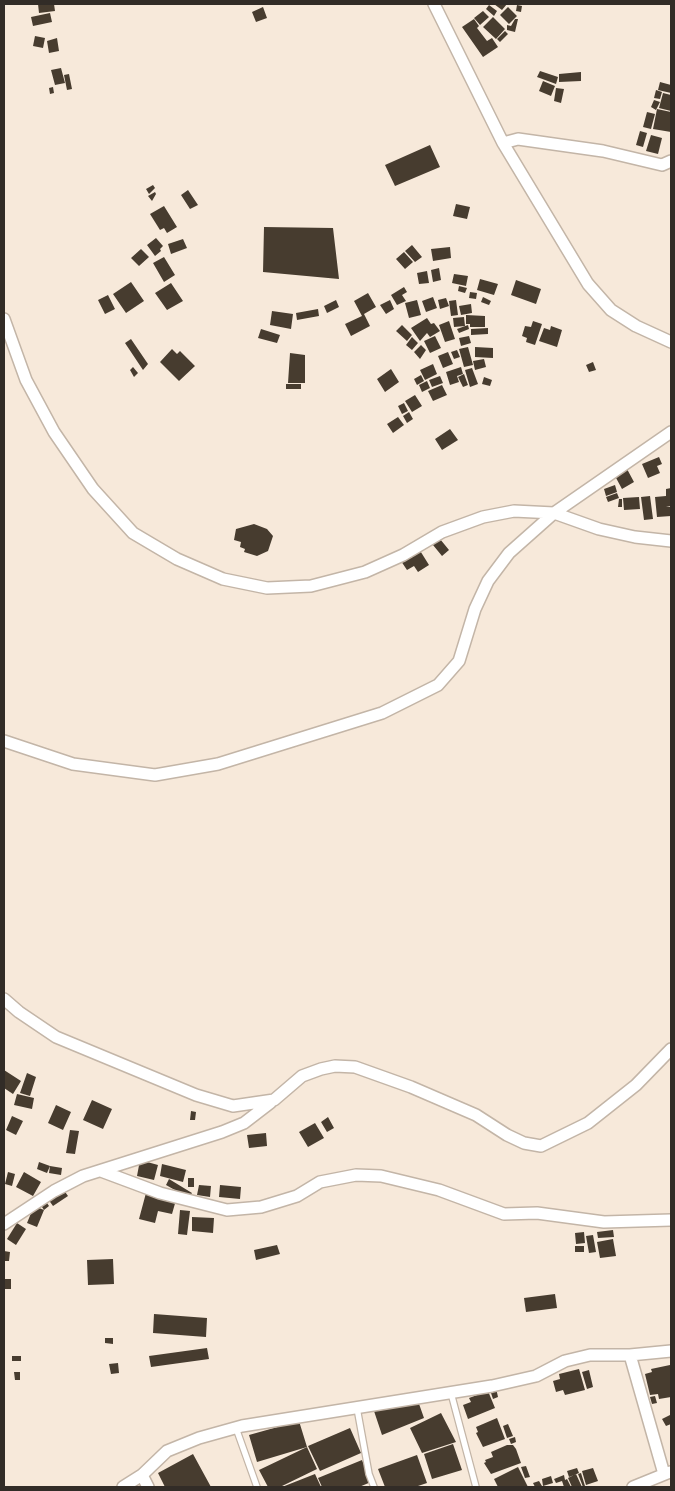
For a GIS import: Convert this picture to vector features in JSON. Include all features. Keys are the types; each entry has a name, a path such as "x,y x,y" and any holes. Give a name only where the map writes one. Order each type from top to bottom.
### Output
{"street":[{"path":"434,4 503,143 588,284 611,310 636,326 671,342"},
{"path":"503,143 518,139 603,151 662,165 671,161"},
{"path":"4,319 26,380 54,432 93,489 133,533 177,559 223,578 267,588 311,586 365,572 403,555 442,532 483,517 514,512 554,513 608,531 635,537 671,541"},
{"path":"4,741 73,764 155,775 218,764 382,713 438,685 459,661 475,609 488,581 509,553 554,513 671,432"},
{"path":"4,998 19,1012 56,1037 196,1095 233,1106 274,1100"},
{"path":"4,1224 83,1176 237,1126 274,1100 302,1076 335,1066 355,1067 411,1087 476,1115 507,1136 524,1143 541,1146 588,1123 636,1086 671,1049"},
{"path":"101,1170 160,1193 227,1210 261,1208 297,1196 320,1182 356,1175 381,1176 439,1190 504,1214 537,1213 604,1222 671,1220"},
{"path":"123,1487 142,1475 167,1451 199,1438 236,1428 451,1393 536,1376 564,1361 590,1355 630,1355 671,1351"},
{"path":"630,1355 668,1473 633,1487"},
{"path":"142,1475 148,1487"}],"lane":[{"path":"451,1393 476,1487"},
{"path":"357,1408 369,1474 374,1487"},
{"path":"236,1428 257,1487"}],"building":[{"path":"38,4 54,4 55,11 39,13"},
{"path":"494,4 507,4 502,10"},
{"path":"489,5 497,11 494,16 486,9"},
{"path":"517,5 522,6 521,12 516,11"},
{"path":"263,7 267,18 256,22 252,12"},
{"path":"508,7 517,16 509,24 500,15"},
{"path":"483,11 489,17 480,25 474,18"},
{"path":"50,13 52,22 33,26 31,17"},
{"path":"493,17 505,29 496,39 483,27"},
{"path":"474,19 479,26 477,28 487,41 492,38 498,47 483,57 462,27"},
{"path":"515,19 518,19 515,32 507,30 507,25 511,26"},
{"path":"505,31 508,34 500,42 497,39"},
{"path":"35,36 45,38 43,48 33,46"},
{"path":"57,38 59,51 49,53 47,41"},
{"path":"61,68 65,83 55,85 51,70"},
{"path":"540,71 558,77 556,84 537,77"},
{"path":"581,72 581,81 559,82 559,74"},
{"path":"69,74 72,89 67,90 64,75"},
{"path":"543,81 555,86 551,96 539,91"},
{"path":"660,82 671,85 671,93 658,90"},
{"path":"53,87 54,93 50,94 49,88"},
{"path":"556,88 564,89 561,103 554,101"},
{"path":"656,90 662,92 660,99 654,98"},
{"path":"663,93 671,95 671,111 659,108"},
{"path":"654,100 660,102 656,110 651,107"},
{"path":"657,109 671,112 671,132 653,129"},
{"path":"647,112 655,114 651,129 643,127"},
{"path":"640,131 647,133 643,147 636,145"},
{"path":"651,135 662,138 658,154 646,151"},
{"path":"430,145 440,167 395,186 385,165"},
{"path":"153,185 155,188 149,194 146,189"},
{"path":"188,190 198,205 190,209 181,195"},
{"path":"155,192 156,194 152,201 148,196"},
{"path":"456,204 470,207 467,219 453,216"},
{"path":"164,206 177,227 167,233 164,228 160,230 150,214"},
{"path":"264,227 333,228 339,279 263,272"},
{"path":"156,238 163,246 160,249 161,251 155,256 147,245"},
{"path":"183,239 187,248 171,254 168,244"},
{"path":"412,245 422,257 415,262 405,251"},
{"path":"450,247 451,258 433,261 431,249"},
{"path":"141,249 149,257 139,266 131,258"},
{"path":"404,252 413,262 405,269 396,259"},
{"path":"164,257 175,275 164,282 153,263"},
{"path":"439,268 441,280 433,282 431,270"},
{"path":"427,271 429,283 419,284 417,273"},
{"path":"454,274 468,276 466,286 452,283"},
{"path":"480,279 498,284 494,295 477,290"},
{"path":"516,280 541,289 536,304 511,295"},
{"path":"131,282 144,301 126,313 113,294"},
{"path":"171,283 183,301 167,310 155,293"},
{"path":"459,286 467,288 465,293 458,291"},
{"path":"404,287 407,292 402,295 406,301 397,305 391,295"},
{"path":"470,292 477,293 476,299 469,298"},
{"path":"368,293 376,307 364,314 370,326 351,336 345,324 362,316 354,301"},
{"path":"108,295 115,309 105,314 98,300"},
{"path":"433,297 437,308 426,312 422,301"},
{"path":"483,297 491,301 489,305 481,302"},
{"path":"446,298 449,306 440,309 438,300"},
{"path":"336,300 339,307 327,313 324,306"},
{"path":"390,300 394,309 386,314 380,305"},
{"path":"417,300 421,315 409,318 405,303"},
{"path":"456,300 458,315 451,316 449,301"},
{"path":"471,304 472,313 461,315 459,306"},
{"path":"318,309 319,316 297,320 296,313"},
{"path":"272,311 293,314 291,329 270,325"},
{"path":"466,315 485,316 485,327 470,327 470,324 466,324"},
{"path":"464,317 465,326 454,327 453,318"},
{"path":"427,318 440,331 430,337 427,333 420,341 411,328"},
{"path":"449,321 455,339 445,342 439,325"},
{"path":"533,321 542,324 535,345 526,342 527,338 522,336 525,326 531,327"},
{"path":"402,325 412,335 407,341 396,331"},
{"path":"468,325 469,329 459,333 457,329"},
{"path":"551,326 562,330 557,347 539,341 544,328 550,330"},
{"path":"488,328 488,334 471,335 471,329"},
{"path":"261,329 280,335 277,343 258,338"},
{"path":"435,336 441,348 430,353 424,341"},
{"path":"469,336 471,343 461,346 459,338"},
{"path":"412,337 418,343 412,350 406,345"},
{"path":"131,339 148,364 143,370 125,343"},
{"path":"421,345 426,350 420,359 414,352"},
{"path":"468,347 473,365 464,367 459,349"},
{"path":"475,347 493,348 493,358 475,357"},
{"path":"172,349 177,354 180,351 195,366 179,381 160,362"},
{"path":"457,350 460,357 454,359 451,352"},
{"path":"448,352 453,364 443,368 438,356"},
{"path":"290,353 305,355 305,383 288,383"},
{"path":"484,359 486,367 475,370 473,361"},
{"path":"593,362 596,370 589,372 586,365"},
{"path":"433,364 437,374 425,380 420,370"},
{"path":"133,367 138,373 134,377 130,370"},
{"path":"461,367 463,374 457,376 459,382 450,385 446,372"},
{"path":"472,368 478,384 470,387 465,370"},
{"path":"391,369 399,382 385,392 377,379"},
{"path":"464,374 468,385 463,387 458,377"},
{"path":"421,375 424,381 417,385 414,379"},
{"path":"440,376 443,383 432,387 429,380"},
{"path":"484,377 492,380 490,386 482,384"},
{"path":"427,381 430,388 422,392 419,385"},
{"path":"286,384 301,384 301,389 286,389"},
{"path":"442,385 447,395 433,401 428,391"},
{"path":"415,395 422,406 412,412 405,401"},
{"path":"404,403 408,411 402,414 398,406"},
{"path":"409,412 413,419 407,423 403,416"},
{"path":"398,417 404,425 393,433 387,424"},
{"path":"450,429 458,440 442,450 435,439"},
{"path":"659,457 662,464 657,466 660,473 648,478 642,464"},
{"path":"627,469 634,482 622,489 615,476"},
{"path":"615,485 617,492 606,496 604,489"},
{"path":"671,488 671,506 666,507 671,507 671,516 657,517 655,497 666,496 666,489"},
{"path":"617,493 619,498 608,502 606,497"},
{"path":"650,496 653,519 644,520 641,497"},
{"path":"639,497 640,509 624,510 623,498"},
{"path":"619,499 622,499 622,507 618,507"},
{"path":"254,524 267,529 273,536 268,551 257,556 244,552 245,549 240,547 241,542 234,540 236,529"},
{"path":"440,539 449,550 442,556 433,545"},
{"path":"419,549 429,565 418,572 414,566 407,570 401,561"},
{"path":"4,1070 21,1081 13,1094 4,1088"},
{"path":"27,1073 36,1077 30,1096 20,1093"},
{"path":"17,1094 34,1098 32,1109 14,1105"},
{"path":"92,1100 112,1109 103,1129 83,1120"},
{"path":"56,1105 71,1112 63,1130 48,1123"},
{"path":"191,1111 196,1112 195,1120 190,1120"},
{"path":"12,1116 23,1121 16,1135 6,1130"},
{"path":"328,1117 334,1128 327,1132 321,1122"},
{"path":"315,1123 324,1138 308,1147 299,1132"},
{"path":"70,1130 79,1131 75,1154 66,1153"},
{"path":"266,1133 267,1146 249,1148 247,1135"},
{"path":"140,1160 158,1165 154,1180 137,1176"},
{"path":"39,1162 50,1166 47,1173 37,1169"},
{"path":"162,1164 186,1170 183,1182 160,1176"},
{"path":"50,1166 62,1168 61,1175 49,1173"},
{"path":"8,1172 15,1174 12,1186 5,1184"},
{"path":"24,1172 41,1182 33,1196 16,1187"},
{"path":"188,1178 194,1178 194,1187 188,1187"},
{"path":"169,1179 192,1193 189,1198 166,1185"},
{"path":"199,1185 211,1186 210,1197 197,1195"},
{"path":"220,1185 241,1187 240,1199 219,1197"},
{"path":"63,1189 68,1196 53,1206 48,1199"},
{"path":"146,1193 176,1200 172,1214 158,1211 155,1223 139,1219"},
{"path":"45,1200 49,1206 44,1210 40,1204"},
{"path":"34,1206 44,1210 37,1227 27,1223"},
{"path":"180,1210 190,1211 187,1235 178,1234"},
{"path":"192,1217 214,1218 213,1233 192,1231"},
{"path":"17,1223 26,1229 16,1245 7,1239"},
{"path":"613,1230 614,1237 598,1238 597,1232"},
{"path":"584,1232 585,1243 576,1244 575,1233"},
{"path":"593,1235 596,1252 589,1253 586,1236"},
{"path":"613,1239 616,1256 600,1258 597,1242"},
{"path":"277,1245 280,1254 256,1260 254,1250"},
{"path":"575,1246 584,1246 584,1252 575,1252"},
{"path":"4,1251 10,1252 9,1261 4,1261"},
{"path":"113,1259 114,1284 88,1285 87,1260"},
{"path":"4,1279 11,1279 11,1289 4,1289"},
{"path":"555,1294 557,1308 526,1312 524,1298"},
{"path":"154,1314 207,1318 206,1337 153,1333"},
{"path":"105,1338 113,1338 113,1344 105,1343"},
{"path":"207,1348 209,1359 151,1367 149,1356"},
{"path":"12,1356 21,1356 21,1361 12,1361"},
{"path":"118,1363 119,1373 111,1374 109,1364"},
{"path":"670,1365 671,1397 659,1399 658,1394 650,1395 645,1374 652,1372 651,1369"},
{"path":"579,1369 585,1390 565,1395 563,1390 556,1392 553,1381 560,1379 559,1374"},
{"path":"589,1370 593,1387 587,1389 582,1372"},
{"path":"14,1372 20,1372 20,1380 15,1380"},
{"path":"496,1388 498,1397 493,1399 490,1390"},
{"path":"488,1391 495,1408 468,1419 463,1405 471,1402 469,1398"},
{"path":"655,1396 657,1403 652,1404 650,1397"},
{"path":"418,1401 424,1418 382,1435 374,1411"},
{"path":"441,1413 456,1442 422,1453 410,1428"},
{"path":"670,1415 671,1424 666,1426 662,1419"},
{"path":"497,1418 505,1439 483,1447 476,1433 478,1432 476,1427"},
{"path":"299,1421 307,1447 257,1462 249,1435"},
{"path":"508,1424 513,1436 507,1438 503,1426"},
{"path":"350,1428 361,1453 320,1471 308,1446"},
{"path":"515,1437 516,1442 511,1444 509,1439"},
{"path":"453,1444 462,1470 432,1479 424,1454"},
{"path":"507,1445 513,1445 521,1463 491,1474 484,1463 486,1462 485,1460 493,1457 491,1452"},
{"path":"307,1447 317,1469 280,1487 268,1487 259,1470"},
{"path":"193,1454 211,1487 165,1487 158,1473"},
{"path":"417,1455 427,1483 415,1487 385,1487 378,1469"},
{"path":"362,1460 371,1482 359,1487 322,1487 318,1478"},
{"path":"526,1466 530,1477 525,1478 521,1467"},
{"path":"518,1467 528,1487 498,1487 494,1479"},
{"path":"577,1468 579,1473 569,1477 567,1471"},
{"path":"593,1468 598,1481 586,1485 582,1471"},
{"path":"581,1473 585,1486 583,1487 578,1474"},
{"path":"315,1474 321,1487 282,1487"},
{"path":"576,1474 582,1487 572,1487 568,1478"},
{"path":"564,1475 565,1480 567,1479 571,1487 564,1487 562,1481 556,1483 554,1479"},
{"path":"551,1476 553,1483 543,1486 542,1479"},
{"path":"539,1481 542,1486 535,1487 533,1483"}]}
